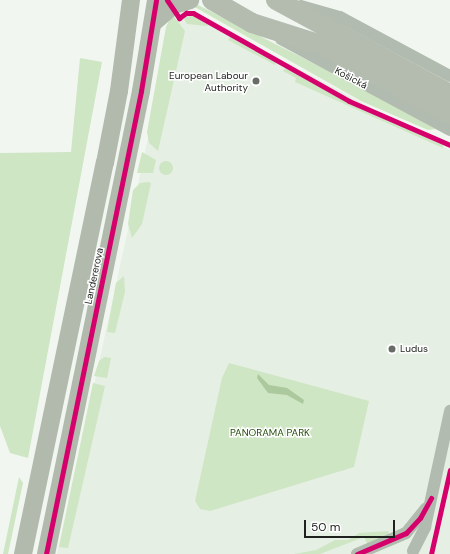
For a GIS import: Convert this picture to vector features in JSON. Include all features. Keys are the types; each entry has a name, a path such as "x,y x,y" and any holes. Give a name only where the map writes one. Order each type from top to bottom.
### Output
{"main road":[{"path":"276,0 450,94"},
{"name":"Košická","path":"210,1 252,23 324,46 450,114"}],"street":[{"name":"Landererova","path":"46,554 141,91 156,0"},
{"path":"153,23 174,5 190,0"},
{"path":"282,0 340,17 450,76"},
{"name":"Landererova","path":"23,554 105,164 119,91 129,2"},
{"name":"Košická","path":"252,23 450,130"},
{"path":"391,541 405,544 414,552 425,527 450,411"},
{"path":"357,554 391,541 410,530 431,498"}],"shaded area":[{"path":"183,7 450,150 450,554 57,554 171,33"},
{"path":"258,374 269,385 287,388 304,400 303,404 287,395 268,393 257,378"}],"green space":[{"path":"198,5 345,79 436,129 428,130 361,101 193,6"},
{"path":"172,14 185,31 158,151 149,143 147,132 166,27"},
{"path":"193,16 208,25 187,24 183,17"},
{"path":"230,37 276,62 275,65 228,40"},
{"path":"80,58 102,62 28,458 10,453 0,426 0,153 71,152"},
{"path":"285,68 358,108 443,145 443,148 295,82 296,78 283,71"},
{"path":"142,152 156,160 153,173 137,173"},
{"path":"166,161 171,163 173,168 171,173 166,175 161,173 159,168 161,163"},
{"path":"140,183 151,183 142,224 132,238 128,224 133,190"},
{"path":"124,276 125,292 115,333 107,332 116,283"},
{"path":"104,357 111,358 107,378 94,376 99,361"},
{"name":"PANORAMA PARK","path":"229,363 369,401 354,467 210,511 200,509 195,501 222,378"},
{"path":"93,383 105,386 68,548 59,547"},
{"path":"19,477 23,483 8,554 3,554"},
{"path":"388,531 390,537 368,546 364,537 320,554 294,554 316,550 335,540 348,540 359,533"}],"cycle path":[{"path":"46,554 141,91 156,0"},
{"path":"167,0 179,18 186,13 193,13 349,101 450,145"},
{"path":"431,554 450,470"},
{"path":"357,554 406,533 420,518 431,498"}],"place":[{"name":"European Labour Authority","path":"256,81"},
{"name":"Ludus","path":"392,349"}]}
